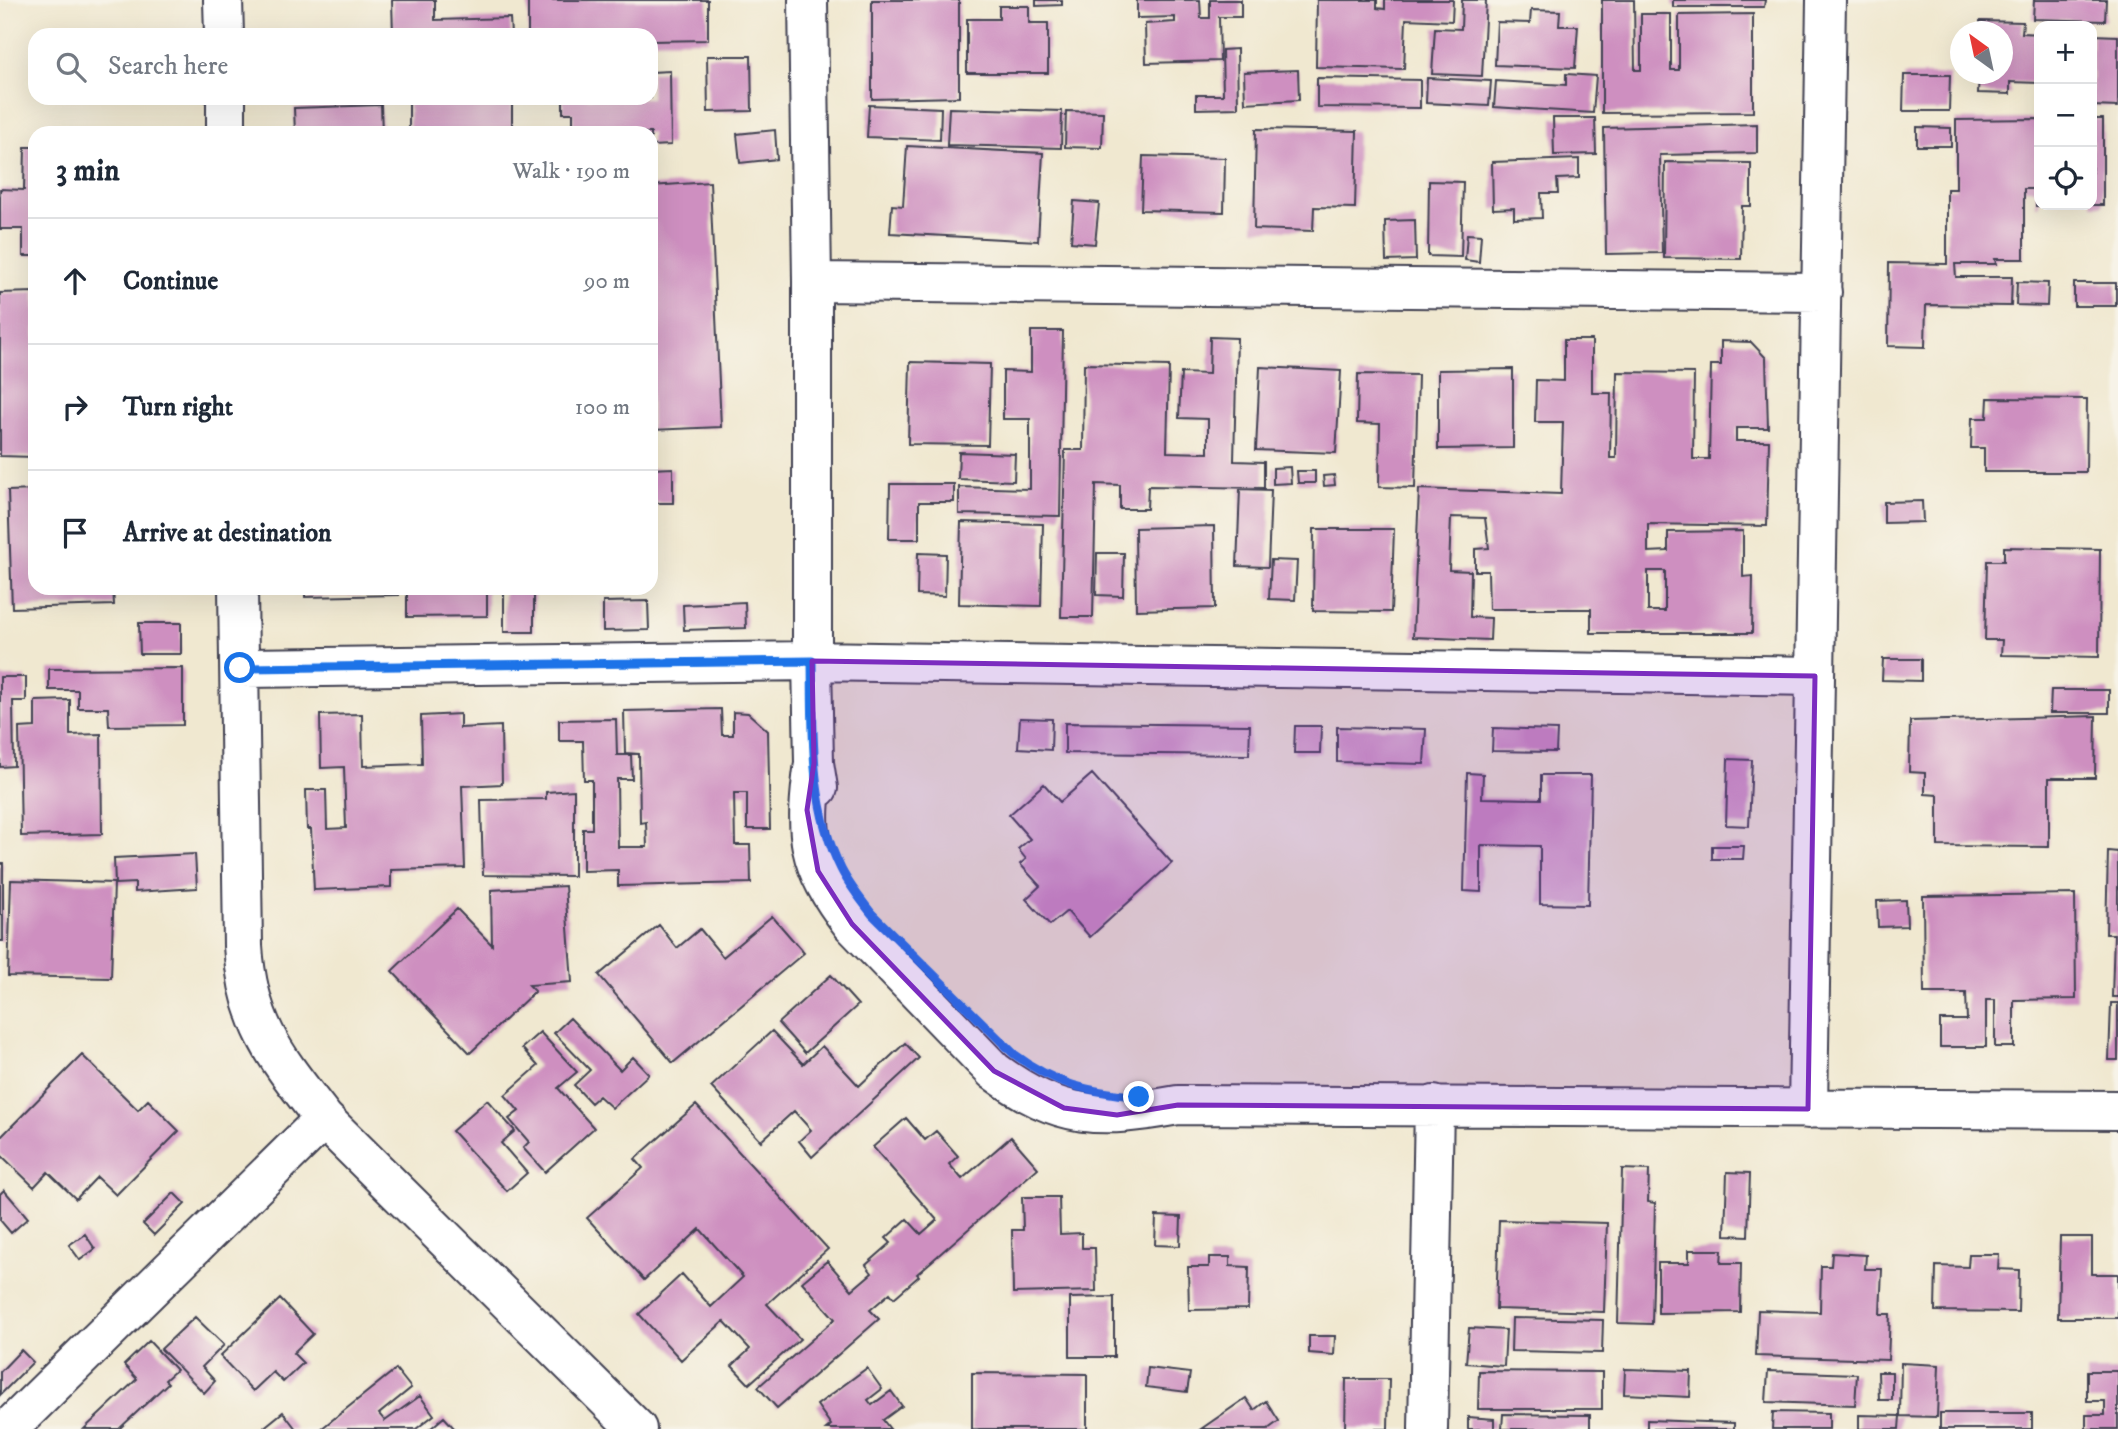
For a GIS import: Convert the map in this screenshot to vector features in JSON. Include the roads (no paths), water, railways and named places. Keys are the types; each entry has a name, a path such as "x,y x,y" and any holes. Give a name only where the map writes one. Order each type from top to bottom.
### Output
{"street":[{"path":"223,0 224,28"},
{"path":"808,0 814,763 807,810 810,841 818,871 832,899 852,924 934,991 994,1071 1016,1087 1064,1108 1117,1115 1178,1105 2118,1110"},
{"path":"1808,1109 1826,0"},
{"path":"226,105 226,126"},
{"path":"811,282 1822,292"},
{"path":"238,595 245,977 264,1036 324,1119 637,1429"},
{"path":"240,668 812,661 1815,676"},
{"path":"1428,1429 1434,1105"},
{"path":"8,1429 324,1119"}]}
